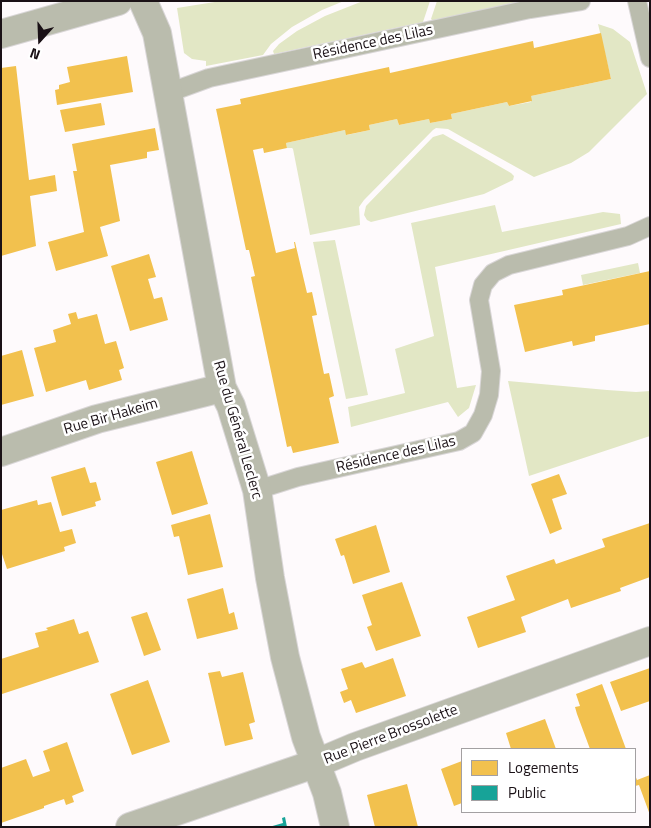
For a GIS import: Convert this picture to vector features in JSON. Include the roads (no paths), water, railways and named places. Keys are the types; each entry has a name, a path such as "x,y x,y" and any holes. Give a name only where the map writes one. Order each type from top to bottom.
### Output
{"street":[{"path":"1,34 118,1"},
{"name":"Rue du Général Leclerc","path":"144,1 157,33 222,388 231,406 257,490 270,578 285,657 306,737 327,793 335,827"},
{"name":"Rue Bir Hakeim","path":"1,452 98,419 222,388"},
{"name":"Rue Pierre Brossolette","path":"130,827 317,763 364,744 650,641"}],"lane":[{"name":"Résidence des Lilas","path":"168,94 209,78 530,9 581,1"},
{"path":"637,1 650,58"},
{"name":"Résidence des Lilas","path":"257,490 298,477 459,441 473,433 483,415 489,394 491,371 478,300 483,285 493,273 509,265 628,236 650,226"}]}
